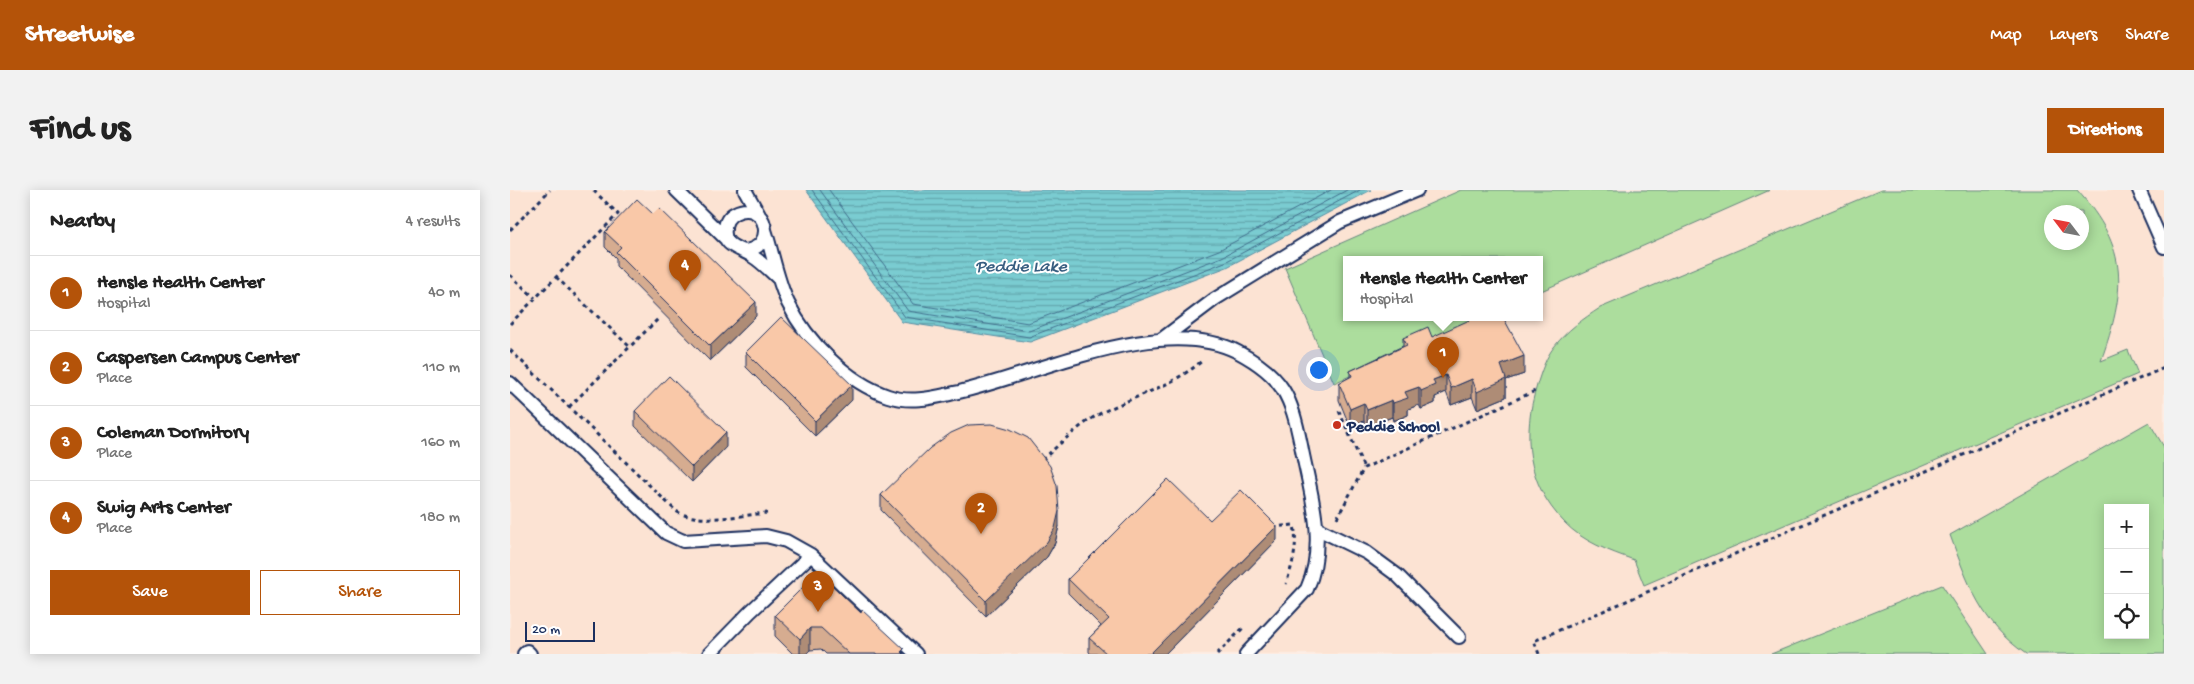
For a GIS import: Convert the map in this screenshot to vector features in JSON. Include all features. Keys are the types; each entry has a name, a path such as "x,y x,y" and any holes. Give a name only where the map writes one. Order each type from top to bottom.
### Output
{"lane":[{"path":"676,190 735,249 752,256 779,279"},
{"path":"745,190 761,217 779,279 788,303 802,328 841,367 863,384 889,396 917,401 989,385 1053,363 1176,337 1221,345 1248,357 1268,371 1285,390 1294,414 1318,529 1318,548 1313,578 1308,590 1246,654"},
{"path":"1162,339 1215,299 1340,222 1417,190"},
{"path":"2139,190 2164,247"},
{"path":"726,239 725,226 731,215 743,210 756,213 761,217"},
{"path":"742,251 749,251 759,245 765,230"},
{"path":"510,383 666,533 683,541 766,536 786,541 811,555 916,654"},
{"path":"1318,529 1367,553 1397,575 1459,637"},
{"path":"708,654 811,555"},
{"path":"524,654 527,651 530,654"}],"path":[{"path":"510,230 550,190"},
{"path":"510,324 618,214 593,190"},
{"path":"510,275 535,298"},
{"path":"556,277 630,347"},
{"path":"569,407 659,318"},
{"path":"1042,460 1084,423 1105,411 1186,375 1221,345"},
{"path":"510,350 667,504 684,516 701,518 767,513"},
{"path":"1539,654 1534,641 2164,368"},
{"path":"1337,519 1364,468 1535,391"},
{"path":"1339,411 1364,468"},
{"path":"1271,527 1294,525 1296,539 1294,561 1286,584 1279,591"},
{"path":"1217,654 1245,626"}],"shaded area":[{"name":"Peddie School","path":"510,190 806,190 902,322 1227,267 1371,190 2164,190 2164,654 510,654"}],"green space":[{"path":"1461,190 1770,190 1543,290 1543,256 1343,256 1343,321 1474,321 1334,383 1285,268"},
{"path":"1881,190 2077,190 2094,211 2107,232 2114,251 2118,271 2115,313 2101,361 2128,350 2138,374 1644,585 1634,560 1588,540 1564,522 1551,507 1535,474 1529,440 1532,403 1546,360 1551,351 1564,335 1600,308"},
{"path":"2149,422 2164,447 2164,654 2026,654 2011,642 1987,616 1963,570 1950,535"},
{"path":"1942,585 1988,654 1771,654"}],"water":[{"name":"Peddie Lake","path":"806,190 1371,190 1227,267 1030,342 902,322"}],"building":[{"path":"637,199 653,214 659,208 756,302 710,346 616,252 621,247 605,232"},
{"path":"781,317 852,385 815,421 746,352"},
{"path":"1467,321 1505,321 1524,356 1501,365 1506,379 1477,392 1472,379 1451,388 1446,375 1433,380 1435,385 1421,391 1419,387 1405,392 1408,398 1393,403 1392,400 1367,410 1364,403 1350,409 1339,383 1352,376 1350,371 1407,345 1403,338 1428,327 1432,337"},
{"path":"669,376 726,432 692,467 635,411"},
{"path":"992,424 1010,429 1028,438 1050,466 1057,486 1059,511 1055,528 1047,542 986,601 881,495 930,448 951,433 969,425"},
{"path":"1168,479 1210,520 1241,490 1277,526 1150,654 1107,654 1089,638 1109,619 1068,579"},
{"path":"818,572 861,613 862,610 904,649 901,652 903,654 849,654 821,628 810,628 800,639 775,615"}],"place":[{"name":"Swig Arts Center","path":"685,291"},
{"name":"Hensle Health Center","path":"1443,378"},
{"name":"Peddie School","path":"1337,425"},
{"name":"Caspersen Campus Center","path":"981,534"},
{"name":"Coleman Dormitory","path":"818,612"}]}
